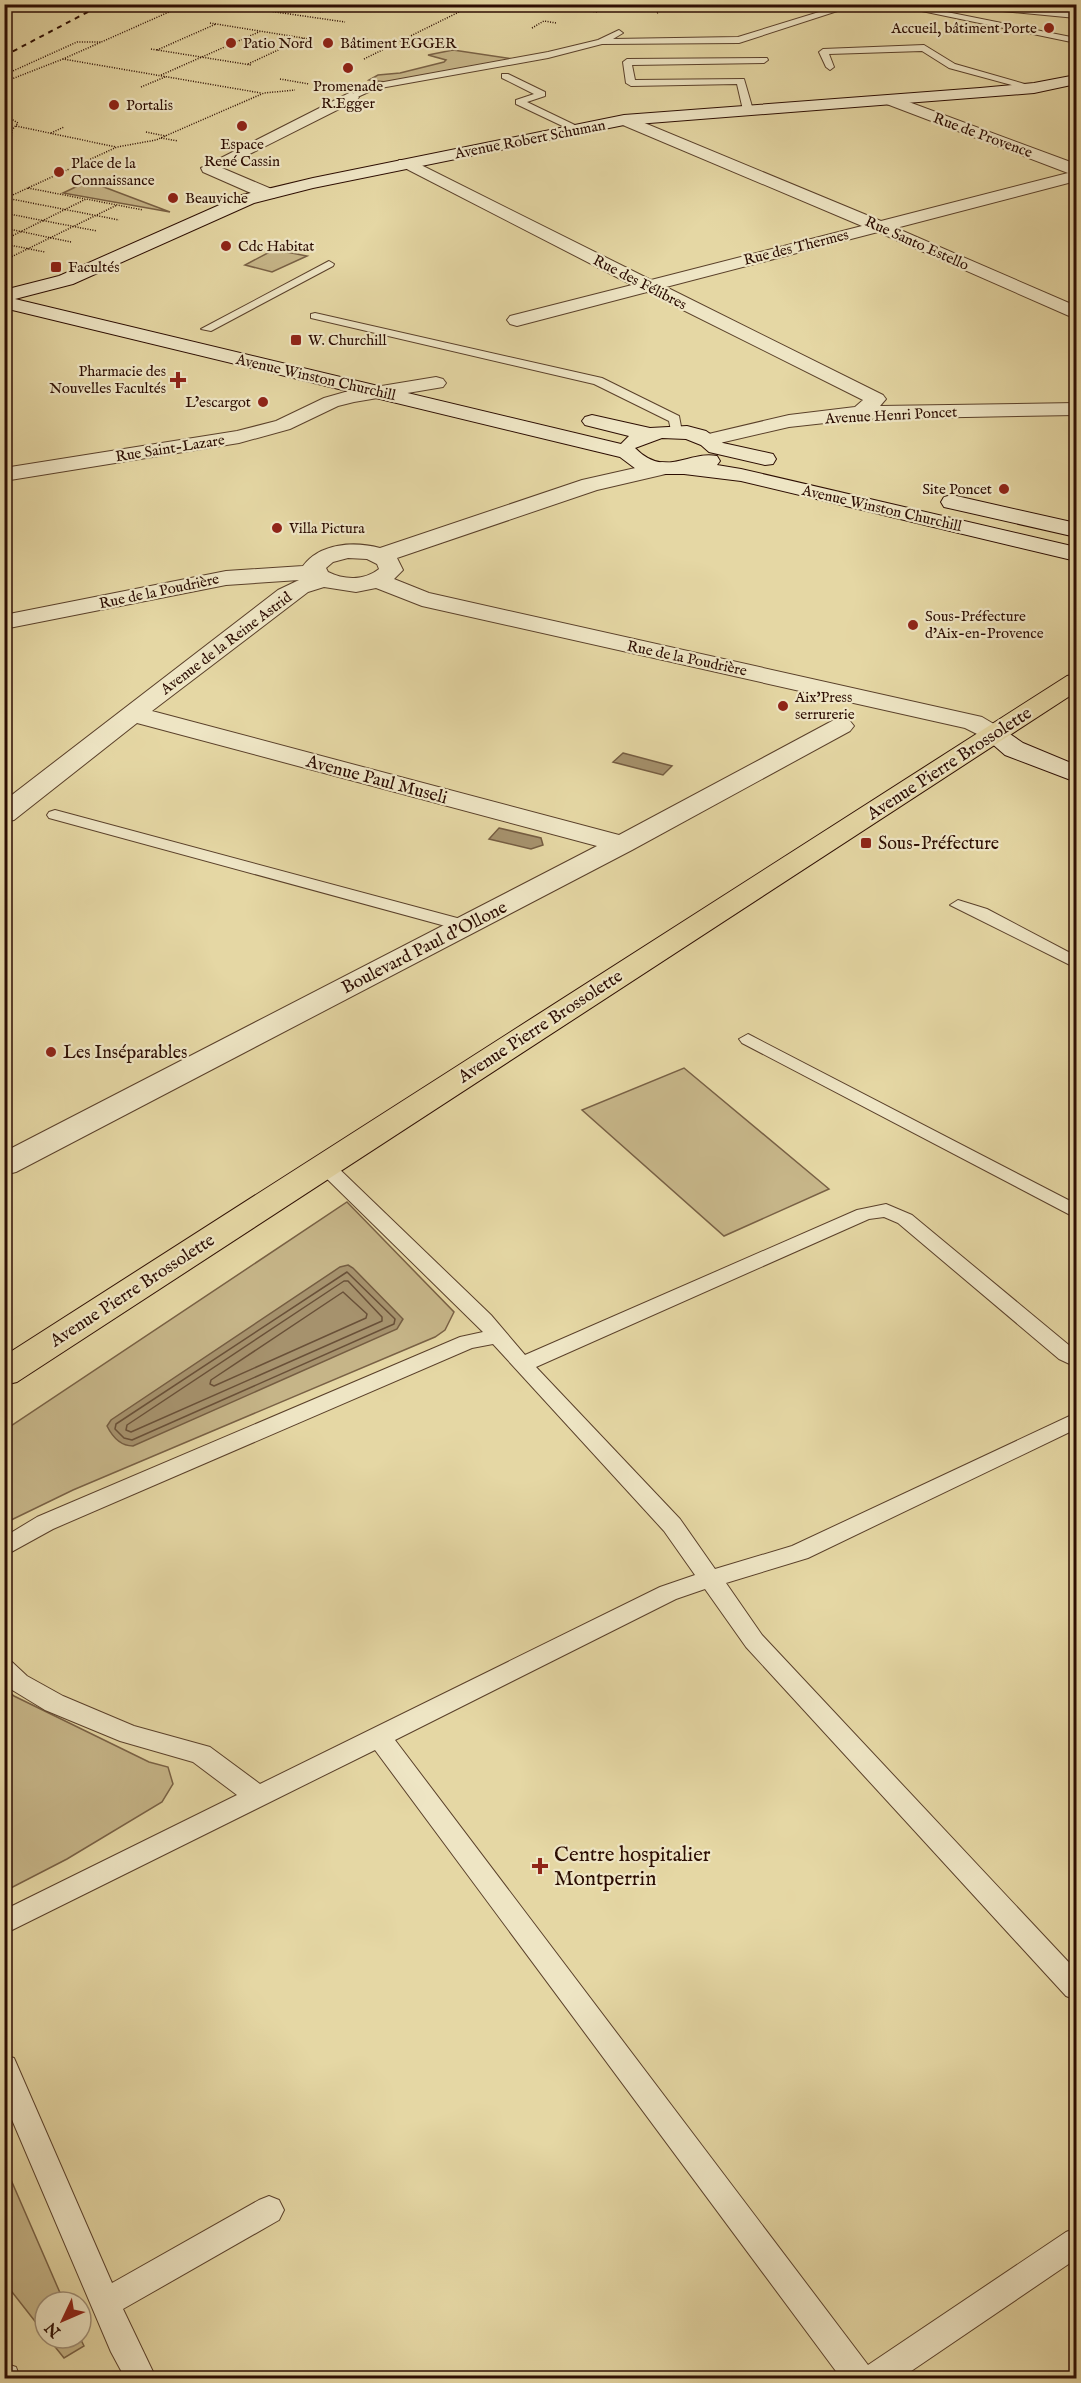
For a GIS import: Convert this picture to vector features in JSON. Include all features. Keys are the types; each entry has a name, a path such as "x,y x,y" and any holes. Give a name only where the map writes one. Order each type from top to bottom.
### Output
{"main road":[{"name":"Avenue Pierre Brossolette","path":"4,1373 1077,681"}],"street":[{"path":"971,4 1071,12"},
{"name":"Avenue Robert Schuman","path":"4,296 40,289 78,275 248,199 576,129 624,120 1034,88 1077,80"},
{"path":"268,194 209,168 351,97"},
{"name":"Rue de Provence","path":"890,100 1077,170"},
{"name":"Rue Santo Estello","path":"624,120 878,226 1077,313"},
{"name":"Rue des Félibres","path":"405,164 645,285 868,406"},
{"name":"Rue des Thermes","path":"517,320 645,285 1077,176"},
{"path":"40,289 80,298"},
{"name":"Avenue Winston Churchill","path":"4,302 377,391 629,455 644,464 662,468 687,468 741,475 1077,554"},
{"name":"Avenue Winston Churchill","path":"184,323 239,336"},
{"name":"Avenue Winston Churchill","path":"380,370 459,389"},
{"path":"324,378 331,402"},
{"name":"Rue Saint-Lazare","path":"4,475 239,437 283,425 331,402 377,391 436,383"},
{"name":"Avenue Henri Poncet","path":"711,444 789,421 868,406 930,412 1077,409"},
{"path":"570,415 649,434 676,432 782,463"},
{"path":"590,485 629,455 628,444 649,434"},
{"path":"687,468 710,460 716,454 711,444"},
{"path":"380,568 359,551 335,553 318,562 320,576 357,585 380,568 590,485 662,468"},
{"name":"Avenue Winston Churchill","path":"929,496 1077,530"},
{"name":"Rue de la Poudrière","path":"380,568 394,589 422,599 973,722 1014,749 1077,774"},
{"name":"Rue de la Poudrière","path":"4,622 226,578 320,576"},
{"name":"Avenue de la Reine Astrid","path":"4,813 286,595 320,576"},
{"name":"Avenue Paul Museli","path":"133,714 621,844"},
{"name":"Boulevard Paul d'Ollone","path":"4,1165 466,926 841,726"}],"lane":[{"path":"601,42 739,40 855,4"},
{"path":"892,4 1077,41"},
{"path":"351,97 373,87 548,55 601,42 619,33"},
{"path":"830,67 823,52 924,48 952,66 1034,88"},
{"path":"748,110 741,81 631,83 627,62 764,60"},
{"path":"505,76 542,94 519,102 576,129"},
{"path":"207,329 329,264"},
{"path":"315,316 598,381 675,419 676,432"},
{"path":"55,815 466,926"},
{"path":"958,905 981,913 1077,963"},
{"path":"748,1039 1077,1212"},
{"path":"325,1166 484,1320 522,1365 672,1525 754,1641 1077,1988"},
{"path":"522,1365 864,1214 886,1210 905,1219 1066,1354 1077,1360"},
{"path":"4,1548 45,1523 467,1342 497,1336"},
{"path":"4,1923 668,1593 709,1578 755,1567 800,1552 1077,1419"},
{"path":"4,1669 18,1683 54,1702 129,1734 201,1754 258,1797"},
{"path":"380,1738 859,2379"},
{"path":"4,2067 105,2303 141,2379"},
{"path":"105,2303 269,2210"},
{"path":"875,2379 1077,2242"}],"path":[{"path":"298,4 292,8 322,12 339,4"},
{"path":"544,4 584,10"},
{"path":"593,11 606,4"},
{"path":"4,82 104,42 186,5 195,7"},
{"path":"181,7 191,9"},
{"path":"248,8 345,22"},
{"path":"176,9 186,11"},
{"path":"297,15 308,10"},
{"path":"454,44 408,38 463,10"},
{"path":"172,11 182,12"},
{"path":"210,23 309,39"},
{"path":"156,50 216,24"},
{"path":"160,75 261,31"},
{"path":"247,65 305,38"},
{"path":"364,39 396,44"},
{"path":"4,75 79,42 104,42"},
{"path":"151,49 251,65"},
{"path":"63,59 264,93"},
{"path":"141,87 165,76"},
{"path":"280,80 310,84"},
{"path":"5,198 117,147 161,138 264,93"},
{"path":"4,116 11,117 18,123 12,130 11,139 4,141"},
{"path":"16,126 117,147"},
{"path":"50,133 64,127"},
{"path":"146,132 166,136"},
{"path":"161,138 178,141"},
{"path":"28,188 146,210"},
{"path":"5,198 125,221"},
{"path":"4,240 86,199"},
{"path":"5,260 117,205"},
{"path":"4,213 104,232"},
{"path":"4,228 71,242"},
{"path":"4,244 49,253"}],"shaded area":[{"path":"453,50 513,59 386,82 369,80 378,75 400,73 444,62 446,60 428,55"},
{"path":"88,181 170,212 63,193"},
{"path":"281,246 293,248 286,252 307,256 272,272 245,265"},
{"path":"684,1068 829,1189 724,1236 582,1110"},
{"path":"347,1202 454,1312 445,1330 435,1337 73,1490 5,1523 5,1430"},
{"path":"5,1688 14,1696 149,1762 168,1767 173,1784 162,1802 67,1859 5,1891"},
{"path":"5,2166 59,2290 33,2290 33,2319 5,2283"},
{"path":"58,2350 77,2350 64,2358"}],"water":[{"path":"623,753 672,766 663,775 613,762"},
{"path":"499,828 541,838 543,845 531,849 489,839"},
{"path":"348,1265 403,1319 397,1329 133,1446 120,1442 111,1433 107,1426 111,1420 340,1267"}],"railway":[{"path":"4,56 103,4"}],"place":[{"name":"Accueil, bâtiment Porte","path":"1049,28"},
{"name":"Patio Nord","path":"231,43"},
{"name":"Bâtiment EGGER","path":"328,43"},
{"name":"Promenade R.Egger","path":"348,68"},
{"name":"Portalis","path":"114,105"},
{"name":"Espace René Cassin","path":"242,126"},
{"name":"Place de la Connaissance","path":"59,172"},
{"name":"Beauviche","path":"173,198"},
{"name":"Cdc Habitat","path":"226,246"},
{"name":"Facultés","path":"56,267"},
{"name":"W. Churchill","path":"296,340"},
{"name":"Pharmacie des Nouvelles Facultés","path":"178,380"},
{"name":"L’escargot","path":"263,402"},
{"name":"Site Poncet","path":"1004,489"},
{"name":"Villa Pictura","path":"277,528"},
{"name":"Sous-Préfecture d'Aix-en-Provence","path":"913,625"},
{"name":"Aix'Press serrurerie","path":"783,706"},
{"name":"Sous-Préfecture","path":"866,843"},
{"name":"Les Inséparables","path":"51,1052"},
{"name":"Centre hospitalier Montperrin","path":"540,1866"}]}
